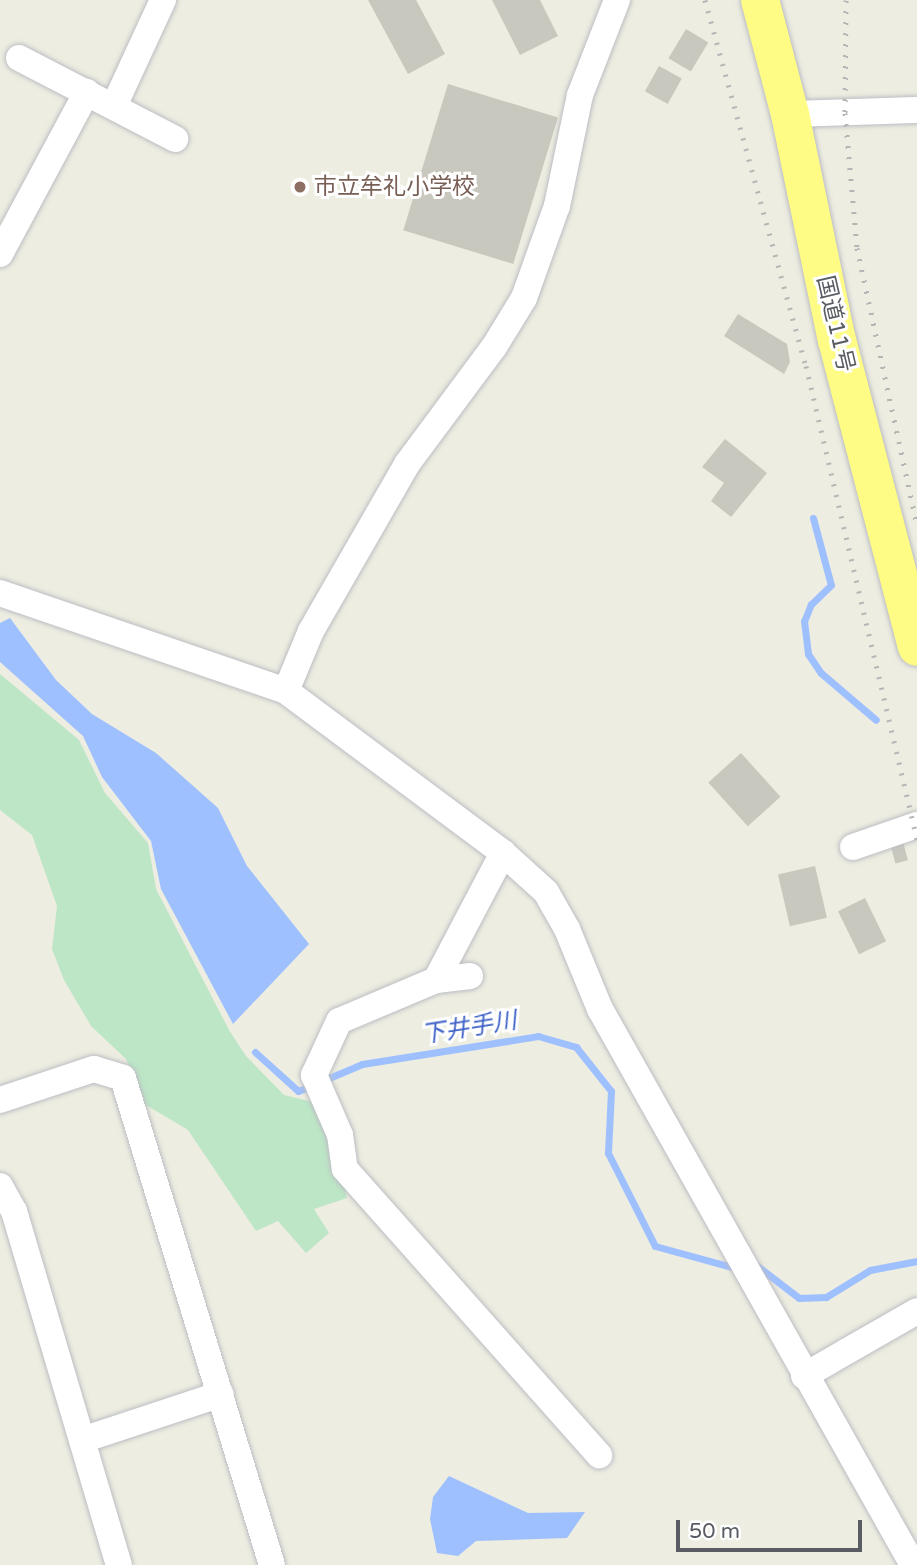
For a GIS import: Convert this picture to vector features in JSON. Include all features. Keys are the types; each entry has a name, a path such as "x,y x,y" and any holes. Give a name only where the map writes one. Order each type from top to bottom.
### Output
{"highway":[{"name":"国道11号","path":"760,0 790,114 837,340 912,607 917,647"}],"street":[{"path":"114,106 163,0"},
{"path":"286,691 311,631 407,464 494,347 524,298 557,206 580,95 617,0"},
{"path":"19,58 175,139"},
{"path":"0,254 86,92"},
{"path":"790,114 917,110"},
{"path":"0,593 286,691 503,853 546,892 567,929 600,1009 804,1376 913,1565"},
{"path":"853,846 917,825"},
{"path":"436,980 503,853"},
{"path":"470,976 436,980 339,1021 318,1083 340,1135 345,1169 599,1455"},
{"path":"0,1100 94,1069 123,1078 272,1565"},
{"path":"0,1186 14,1211 119,1565"},
{"path":"804,1376 917,1311"},
{"path":"82,1440 221,1394"}],"green space":[{"path":"0,674 79,740 105,793 148,843 156,889 229,1030 246,1056 284,1095 313,1102 335,1140 347,1198 314,1209 329,1233 306,1253 278,1221 256,1231 188,1130 146,1105 126,1059 91,1026 64,980 52,949 57,906 32,835 0,810"}],"water":[{"path":"10,618 56,680 92,714 156,753 218,808 247,866 309,944 233,1024 161,889 151,841 102,777 83,736 0,662 0,623"},
{"path":"449,1476 528,1513 585,1512 567,1538 476,1541 458,1556 437,1553 430,1519 433,1497"}],"building":[{"path":"368,0 416,0 445,54 408,74"},
{"path":"492,0 540,0 558,36 520,55"},
{"path":"686,29 708,42 691,72 668,58"},
{"path":"659,66 682,79 668,104 645,91"},
{"path":"448,84 558,118 513,264 403,230"},
{"path":"738,314 787,344 790,362 784,374 724,336"},
{"path":"725,439 767,473 731,517 711,501 724,483 702,467"},
{"path":"741,753 780,797 748,826 708,782"},
{"path":"902,838 908,860 895,864 889,841"},
{"path":"815,866 827,918 790,926 778,875"},
{"path":"865,898 886,941 859,954 838,911"}],"waterway":[{"path":"813,518 831,585 811,604 804,621 808,654 821,673 876,720"},
{"name":"下井手川","path":"322,1081 362,1064 538,1036 576,1047 611,1091 608,1153 655,1246 731,1267"},
{"name":"下井手川","path":"255,1052 298,1091 311,1086"},
{"name":"下井手川","path":"756,1265 799,1298 826,1297 870,1270 917,1261"}],"railway":[{"path":"705,0 806,366 917,841"},
{"path":"846,0 845,113 857,248 917,526"}],"place":[{"name":"市立牟礼小学校","path":"300,187"}]}
